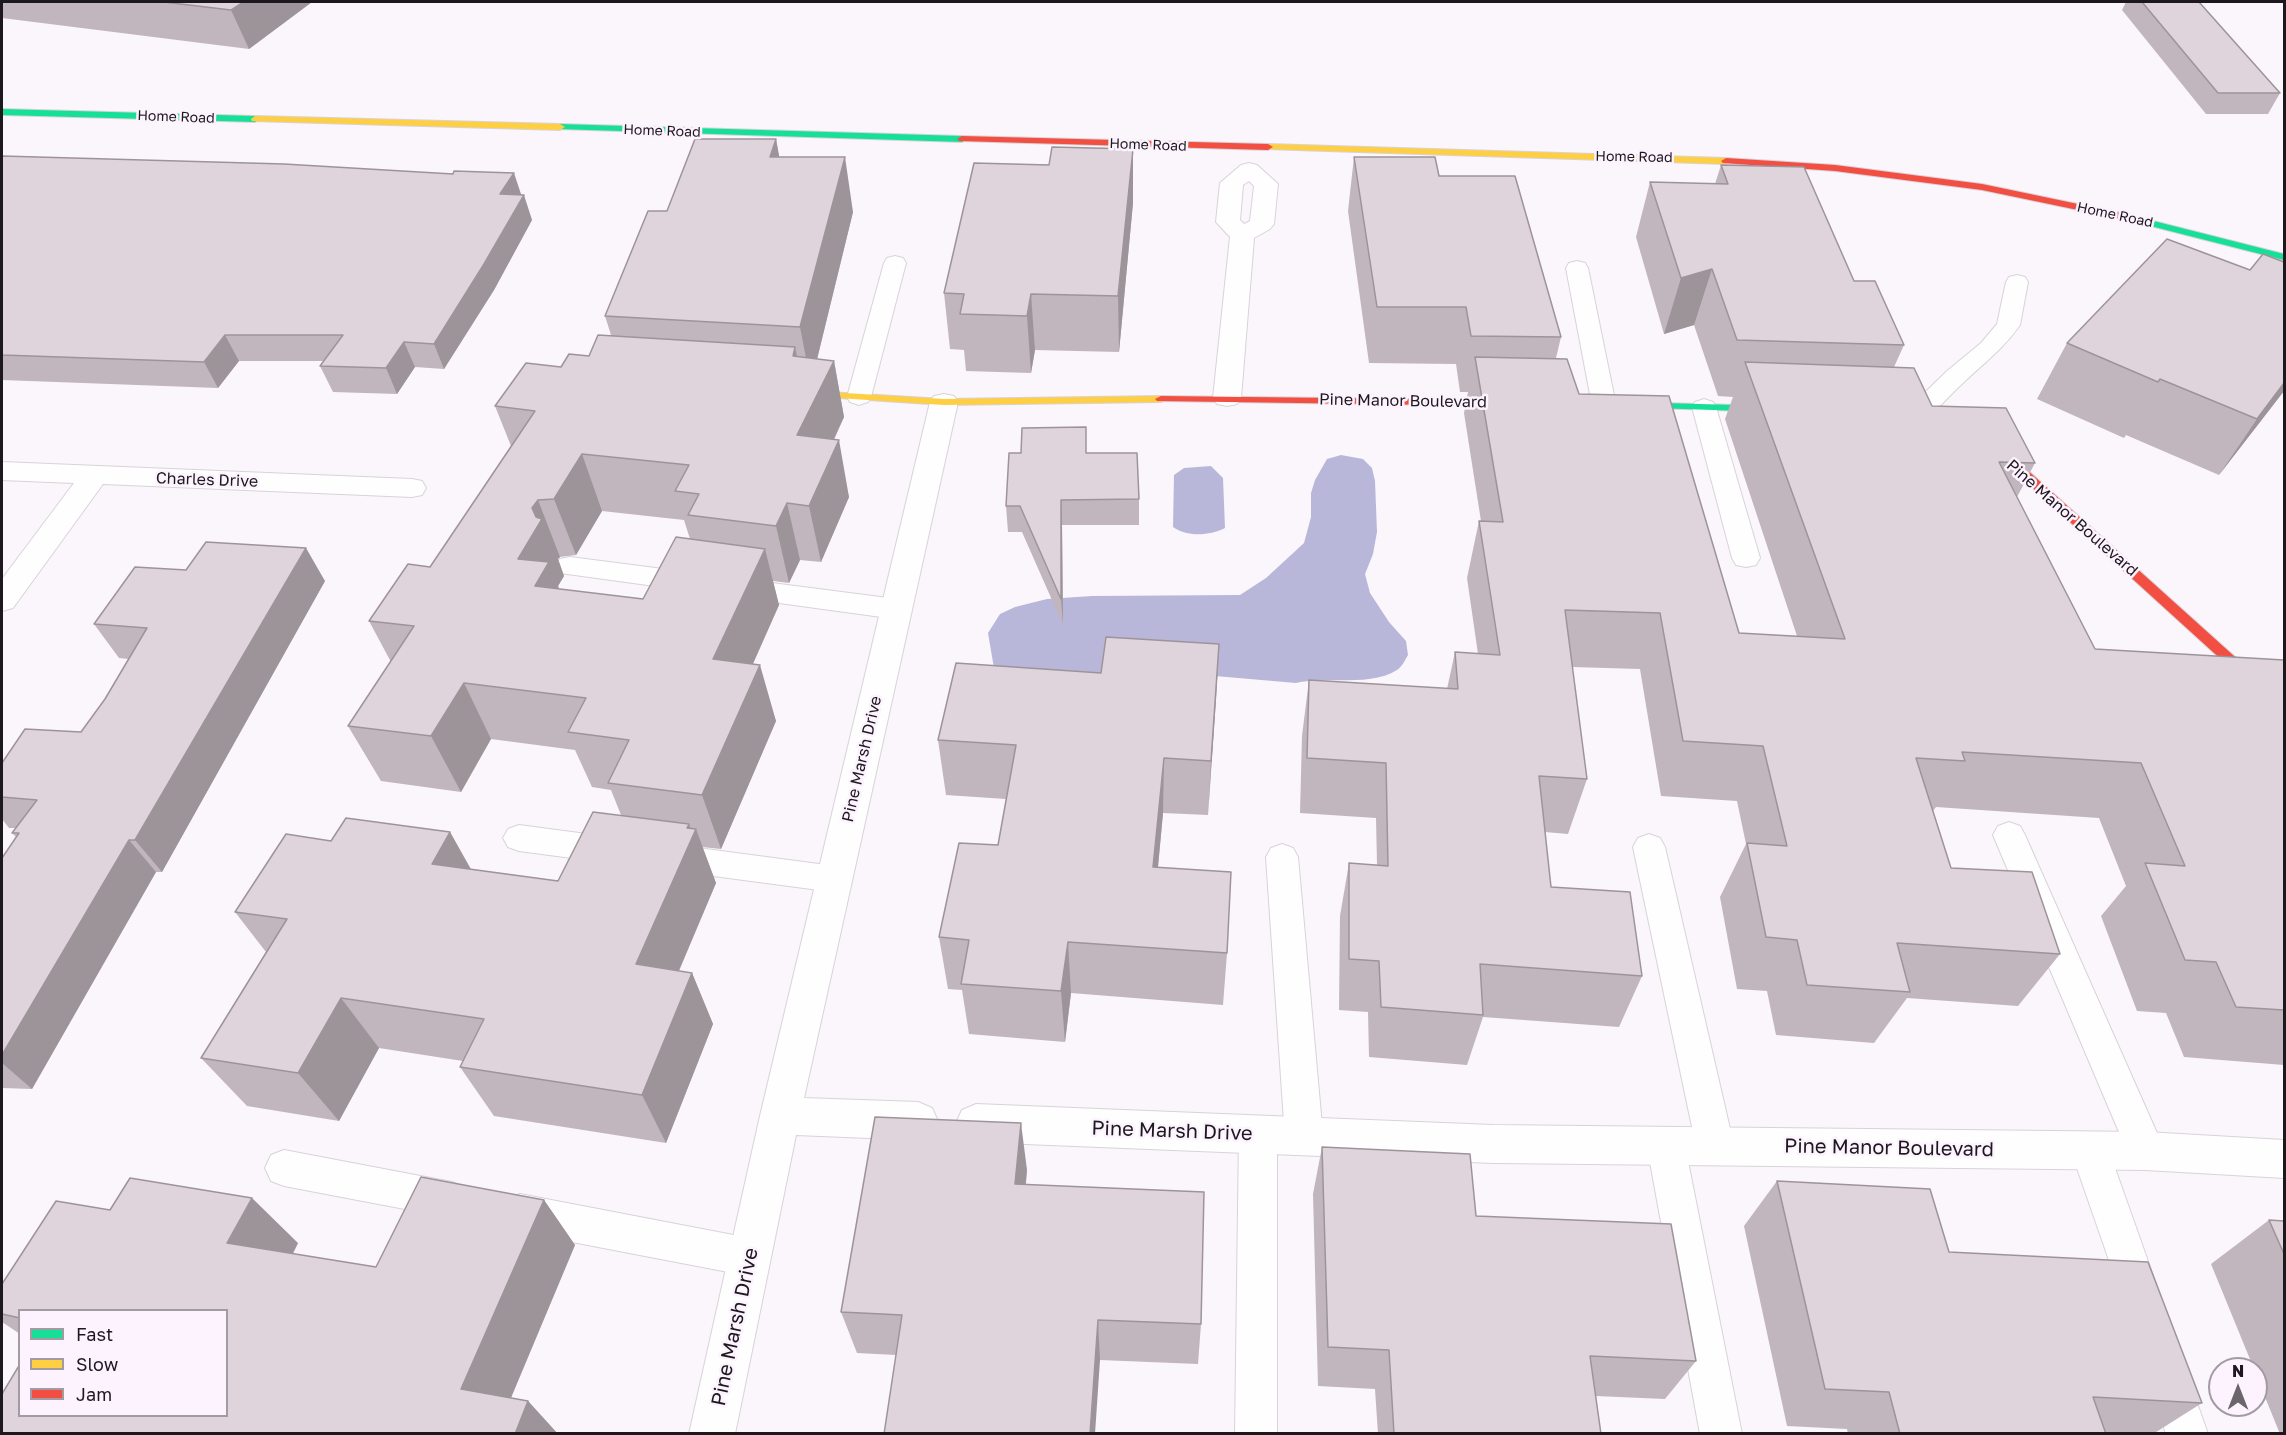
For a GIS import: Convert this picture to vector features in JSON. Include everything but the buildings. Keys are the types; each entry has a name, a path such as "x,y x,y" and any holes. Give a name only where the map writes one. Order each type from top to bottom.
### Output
{"street":[{"name":"Home Road","path":"2,112 1249,159 1695,159 1784,164 1878,172 2030,196 2282,252"},
{"path":"1249,159 1266,184 1262,224 1242,236 1228,222 1232,183 1249,159"},
{"path":"778,392 944,402 1227,398 1242,236"},
{"name":"Pine Manor Boulevard","path":"1227,398 1522,403"},
{"name":"Pine Marsh Drive","path":"712,1434 780,1116 944,402"},
{"path":"1598,405 1788,409"},
{"name":"Pine Manor Boulevard","path":"1982,444 2020,470 2284,708"},
{"name":"Charles Drive","path":"2,471 412,488"},
{"path":"2,600 95,475"},
{"name":"Pine Marsh Drive","path":"780,1116 1493,1144"},
{"name":"Pine Manor Boulevard","path":"1493,1144 2146,1151 2284,1159"}],"lane":[{"path":"859,397 895,263"},
{"path":"1577,268 1598,405"},
{"path":"1918,418 1956,376 1989,348 2008,325 2017,282"},
{"path":"1704,407 1746,558"},
{"path":"570,566 897,609"},
{"path":"2009,835 2146,1151"},
{"path":"519,838 834,879"},
{"path":"1649,847 1715,1146"},
{"path":"1282,857 1304,1137"},
{"path":"1256,1434 1258,1134"},
{"path":"1666,1146 1721,1434"},
{"path":"2090,1151 2187,1434"},
{"path":"285,1168 749,1257"}],"water":[{"path":"1341,455 1363,459 1372,468 1375,481 1377,532 1373,554 1365,574 1370,593 1389,622 1406,641 1408,655 1397,670 1362,680 1296,683 1134,669 1070,683 995,674 988,633 1000,614 1015,607 1047,599 1092,596 1240,595 1266,578 1304,543 1311,517 1311,493 1315,480 1327,459"},
{"path":"1211,466 1223,478 1225,528 1212,533 1191,534 1173,527 1174,475 1184,468"}],"traffic: fast":[{"path":"2,112 255,119"},
{"path":"560,127 962,139"},
{"path":"2126,217 2284,257"},
{"path":"1627,405 1773,409"}],"traffic: slow":[{"path":"255,119 560,127"},
{"path":"1268,147 1726,161"},
{"path":"796,393 944,402 1161,399"}],"traffic: jam":[{"path":"962,139 1268,147"},
{"path":"1726,161 1835,168 1982,187 2126,217"},
{"path":"1161,399 1509,403"},
{"path":"1991,450 2020,470 2284,708"}]}
